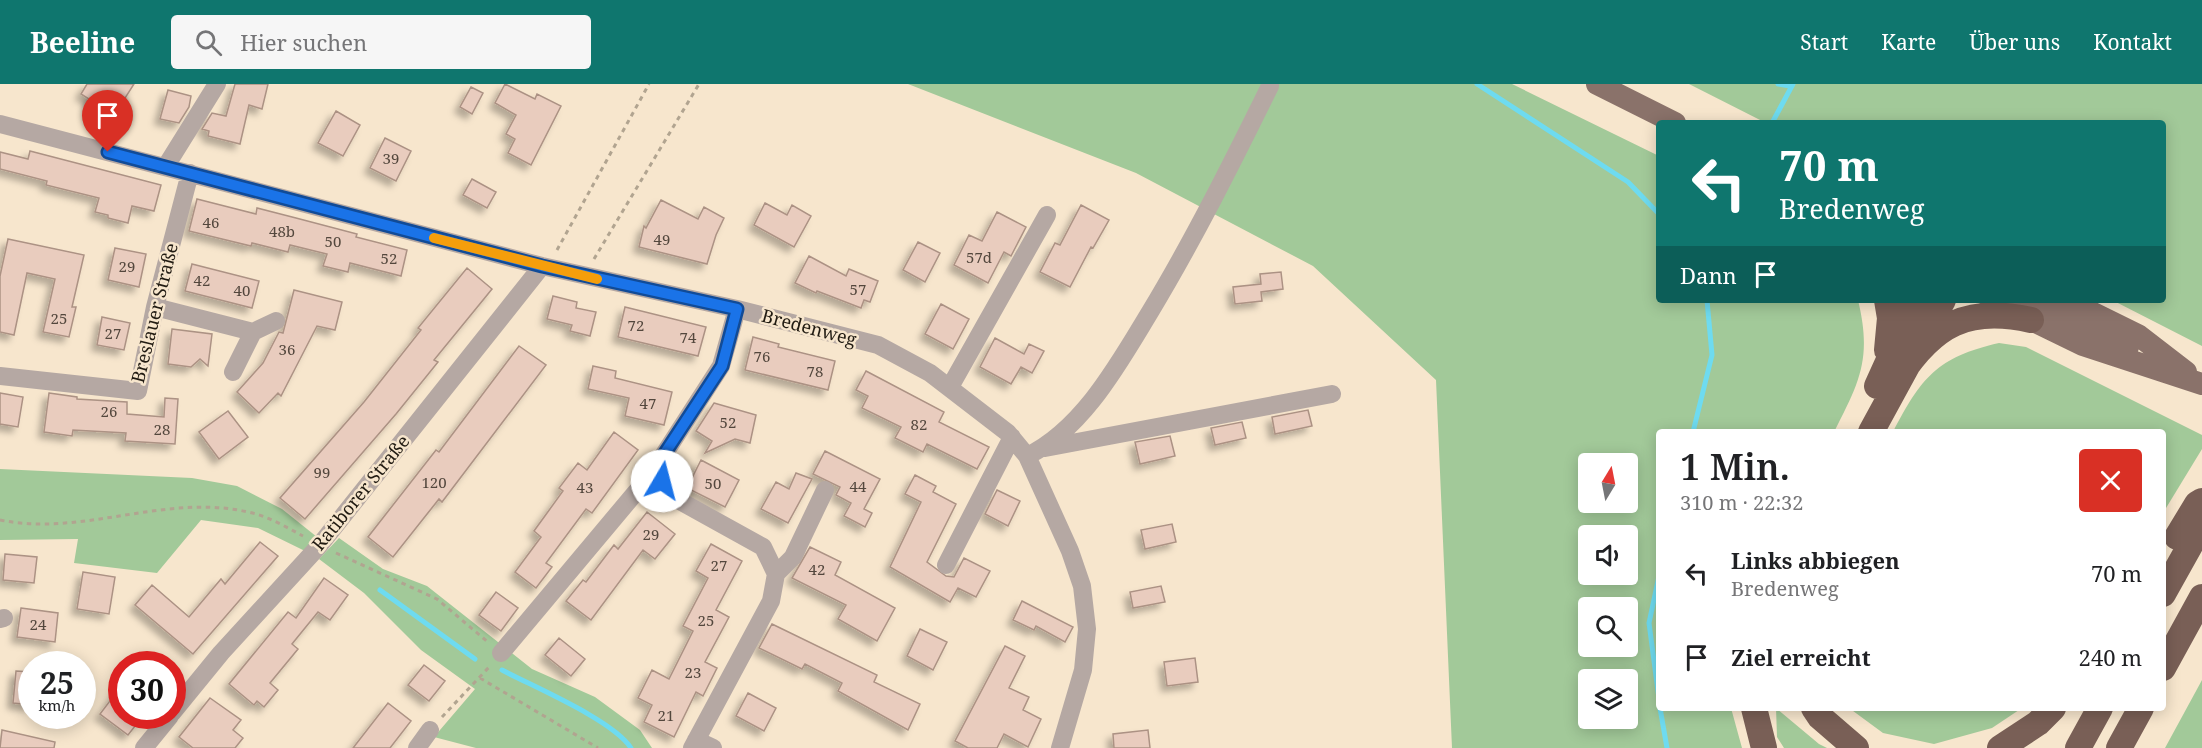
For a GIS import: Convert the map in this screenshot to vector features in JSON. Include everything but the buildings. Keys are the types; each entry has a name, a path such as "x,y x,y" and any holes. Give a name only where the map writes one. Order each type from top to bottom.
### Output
{"highway":[{"path":"1871,398 1886,359 1890,335 1887,303"},
{"path":"1856,429 1915,303"},
{"path":"1872,429 1941,303"},
{"path":"1899,377 1915,352 1952,322 1970,316 2007,315 2031,310"},
{"path":"2166,555 2197,504 2202,501"},
{"path":"2166,589 2202,524"},
{"path":"2166,663 2202,597"},
{"path":"1755,711 1764,748"},
{"path":"1816,711 1856,748"},
{"path":"2000,748 2038,723 2050,711"},
{"path":"2078,748 2098,711"},
{"path":"2119,748 2139,711"}],"main road":[{"path":"1597,84 1668,120"},
{"path":"2002,303 2031,310 2083,345 2202,384"},
{"path":"2073,303 2138,335 2202,384"}],"street":[{"path":"166,166 217,84"},
{"path":"1045,447 1106,386 1194,239 1270,86"},
{"name":"Bredenweg","path":"0,124 542,266 737,309 878,345 950,387 1012,437 1027,456 1070,551 1082,586 1087,629 1083,670 1060,748"},
{"name":"Breslauer Straße","path":"0,376 138,391 155,307 190,173"},
{"path":"950,387 1047,215"},
{"name":"Ratiborer Straße","path":"186,696 221,653 320,546 542,266"},
{"path":"155,307 253,332"},
{"path":"737,309 722,366 661,459 662,481 669,495 763,547 776,574"},
{"path":"233,372 253,332 276,321"},
{"path":"1027,456 1045,447 1332,393"},
{"path":"946,565 1012,437"},
{"path":"501,653 636,492 662,481"},
{"path":"713,748 694,744 771,601 776,574 793,556 825,490"},
{"name":"Ratiborer Straße","path":"144,748 159,729"},
{"path":"417,748 430,730"}],"path":[{"path":"542,266 555,255 649,84"},
{"path":"583,276 699,84"},
{"path":"0,520 44,525 76,524 175,508 210,508 248,512 279,523 320,546 437,599 501,653 430,730"},
{"path":"480,678 598,748"}],"green space":[{"path":"908,84 1512,84 1656,155 1656,303 1859,303 1864,338 1861,369 1851,398 1836,429 1656,429 1656,711 1732,711 1742,748 1452,748 1436,380 1313,266 1136,173"},
{"path":"1689,84 2202,84 2202,346 2118,303 2166,303 2166,120 1760,120"},
{"path":"1999,343 2026,347 2202,435 2202,449 2166,508 2166,429 1895,429 1913,397 1933,372 1960,355"},
{"path":"0,469 192,478 237,486 282,509 317,537 305,551 258,528 201,520 157,573 74,563 78,539 0,540"},
{"path":"339,538 383,569 427,586 532,669 595,697 640,730 652,748 476,748 434,737 475,689 421,650 364,593 319,559"},
{"path":"2202,680 2202,748 2165,748"},
{"path":"1776,711 1780,711 1827,748 1784,748 1777,737"},
{"path":"1853,711 2018,711 1992,728 1934,744 1883,733"}],"waterway":[{"path":"1477,84 1628,182 1656,211"},
{"path":"1778,84 1790,86"},
{"path":"1774,120 1793,84"},
{"path":"1694,429 1712,355 1707,303"},
{"path":"380,590 475,659"},
{"path":"1656,590 1649,623 1656,676"},
{"path":"502,670 591,715 622,737 631,748"},
{"path":"1661,711 1667,748"}],"slow traffic":[{"path":"434,238 597,279"}],"route":[{"path":"108,152 542,266 737,309 722,366 661,459 662,481"}]}
